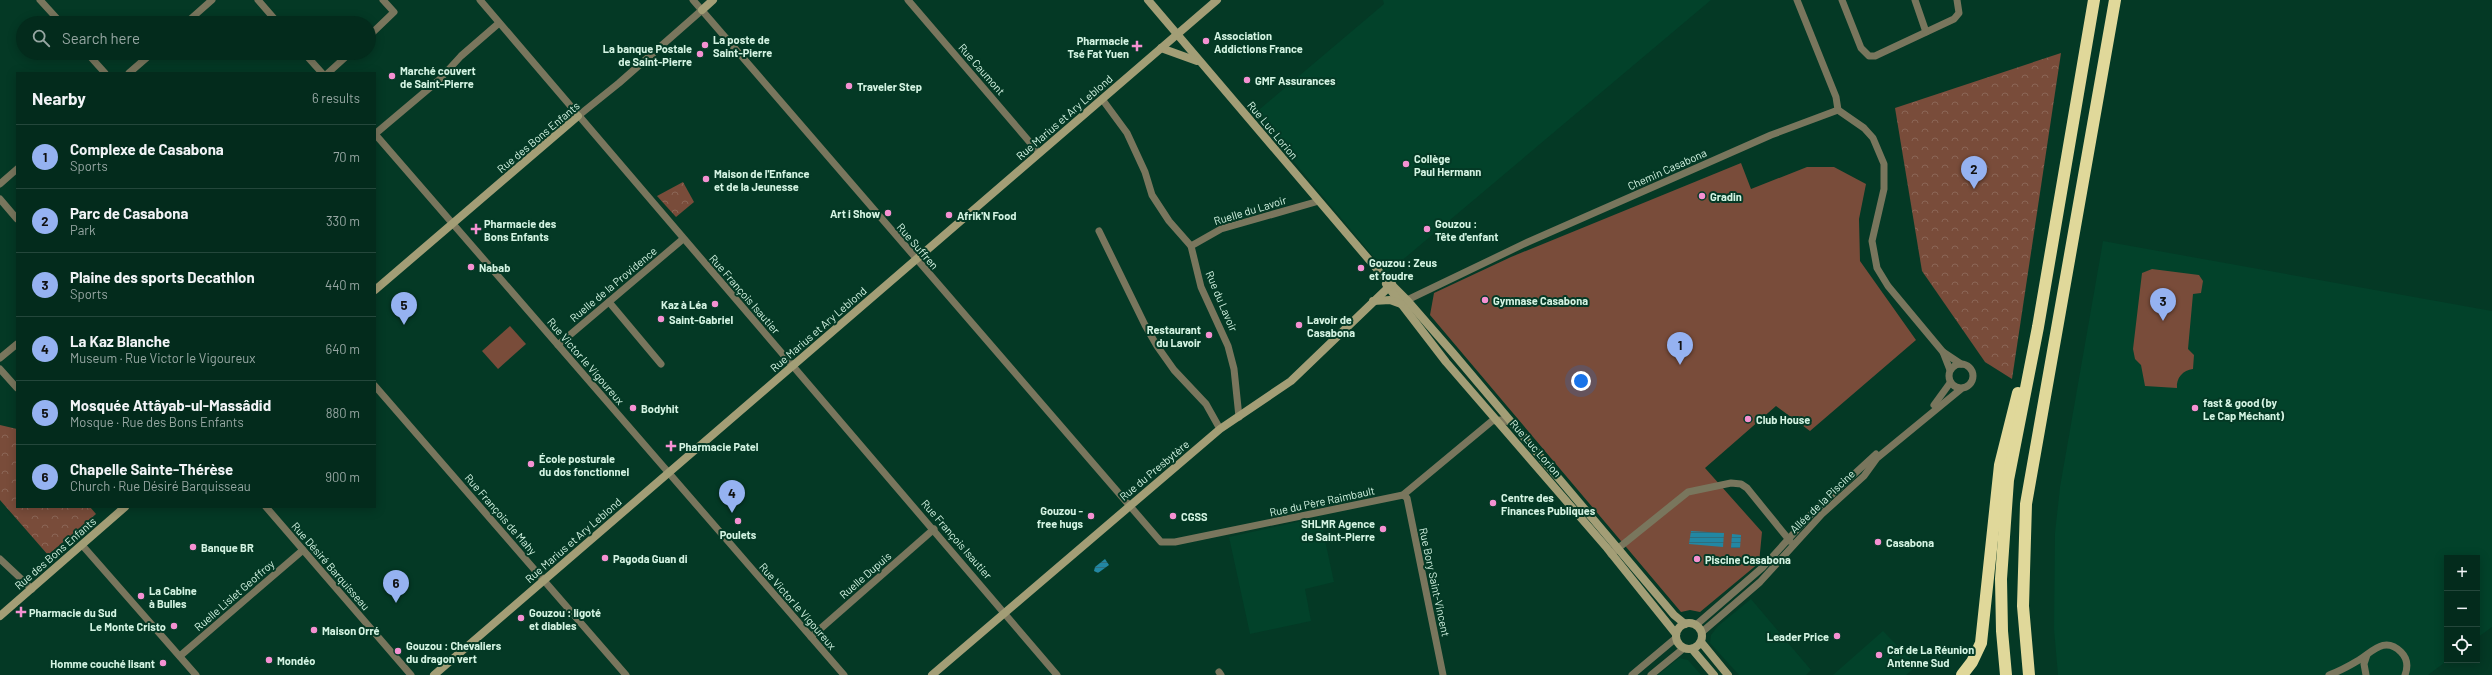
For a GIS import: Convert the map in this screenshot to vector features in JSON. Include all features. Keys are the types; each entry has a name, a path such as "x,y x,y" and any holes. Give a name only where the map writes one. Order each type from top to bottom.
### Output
{"highway":[{"path":"2006,675 2002,631 2003,529 2008,480 2038,327 2094,0"},
{"path":"2028,675 2023,606 2026,504 2115,0"},
{"path":"1962,675 1972,662 1981,643 2000,465 2009,423 2038,327"}],"street":[{"path":"40,0 55,16"},
{"path":"194,16 212,0"},
{"path":"258,0 272,16"},
{"path":"376,29 394,12 383,0"},
{"name":"Rue François Isautier","path":"480,0 683,239 934,529 1057,675"},
{"name":"Rue Suffren","path":"692,0 915,260 1129,505"},
{"name":"Rue des Bons Enfants","path":"376,289 578,116 614,88 713,0"},
{"name":"Rue Caumont","path":"908,0 1039,153"},
{"name":"Rue Luc Lorion","path":"1148,0 1390,286 1510,422 1615,551 1676,636"},
{"name":"Rue Marius et Ary Leblond","path":"434,675 1217,0"},
{"path":"1797,0 1836,97 1838,110 1864,128 1873,138 1884,164 1884,189 1872,241 1877,268 1888,286 1943,352 1961,364 1969,366 1973,374 1969,386 1961,389 1950,383 1950,370 1943,352"},
{"path":"1842,0 1861,48 1869,56 1875,56 1954,18 1959,13 1957,0"},
{"path":"1914,0 1926,32"},
{"path":"376,133 439,80 442,74 499,23"},
{"path":"1160,48 1199,62"},
{"path":"93,60 104,72"},
{"path":"130,72 144,60"},
{"path":"310,60 321,72"},
{"path":"329,72 342,60"},
{"name":"Rue du Lavoir","path":"1102,99 1127,133 1146,172 1152,195 1168,221 1191,246 1201,286 1228,346 1234,369 1239,417"},
{"name":"Chemin Casabona","path":"1403,301 1703,164 1771,135 1838,110"},
{"name":"Rue Victor le Vigoureux","path":"376,135 844,675"},
{"path":"0,184 16,170"},
{"path":"0,199 16,218"},
{"name":"Ruelle du Lavoir","path":"1191,246 1221,228 1319,201"},
{"path":"1099,231 1154,341 1174,370 1206,404 1220,429"},
{"name":"Ruelle de la Providence","path":"558,345 683,239"},
{"name":"Rue du Presbytère","path":"932,675 1129,505 1220,429 1291,381 1390,286"},
{"path":"1373,301 1403,301"},
{"name":"Rue Luc Lorion","path":"1403,301 1497,420 1674,616 1685,624"},
{"path":"609,302 661,364"},
{"path":"0,358 16,345"},
{"path":"1950,370 1961,364"},
{"path":"0,369 16,387"},
{"name":"Allée de la Piscine","path":"1696,625 1763,567 1814,511 1874,456 1937,402 1950,383"},
{"name":"Rue François de Mahy","path":"376,387 626,675"},
{"name":"Allée de la Piscine","path":"1702,632 1760,582 1785,552 1864,476 1876,458 1961,389"},
{"path":"1497,420 1510,422"},
{"name":"Rue du Père Raimbault","path":"1129,505 1161,542 1175,542 1403,495 1490,422 1497,420"},
{"path":"1615,551 1688,492 1732,483 1741,484 1747,488 1789,538 1790,542 1785,552"},
{"name":"Rue Bory Saint-Vincent","path":"1403,495 1407,498 1443,675"},
{"name":"Rue des Bons Enfants","path":"0,616 123,508"},
{"name":"Rue Désiré Barquisseau","path":"267,508 411,675"},
{"name":"Ruelle Dupuis","path":"811,637 934,529"},
{"path":"82,545 196,675"},
{"name":"Ruelle Lislet Geoffroy","path":"180,656 303,550"},
{"path":"0,558 32,589"},
{"path":"1632,675 1676,636 1685,624 1696,625 1702,632 1701,642 1728,675"},
{"path":"1676,636 1714,675"},
{"path":"1651,675 1688,648 1701,642"},
{"path":"2329,675 2347,668 2380,645 2397,648 2407,661 2405,675"},
{"path":"2366,675 2364,664 2367,655"}],"shaded area":[{"name":"Collège Paul Hermann","path":"1383,0 1711,0 1387,273 1254,114 1384,4"},
{"path":"2103,241 2492,311 2492,627 2480,636 2480,555 2444,555 2444,663 2428,675 2058,675 2054,629 2055,533 2060,487"},
{"path":"1320,517 1334,582 1305,589 1311,621 1250,634 1229,537"},
{"path":"1751,599 1811,670 1806,675 1739,675 1710,643 1711,635 1718,626"},
{"path":"1883,631 1917,666 1906,675 1833,675"},
{"path":"1679,658 1688,660 1701,675 1658,675"}],"green space":[{"path":"2061,53 2012,379 1985,362 1922,271 1895,108"},
{"path":"1741,163 1751,189 1807,167 1834,167 1866,184 1859,219 1860,261 1916,340 1810,431 1776,406 1705,468 1762,532 1759,563 1700,612 1690,610 1681,612 1430,315 1434,293 1511,257"},
{"path":"683,182 694,202 676,217 657,196"},
{"path":"2152,269 2199,275 2203,281 2201,293 2193,294 2188,349 2194,355 2193,369 2186,371 2181,375 2177,388 2145,386 2141,365 2135,359 2133,349 2142,273"},
{"path":"510,326 526,344 498,369 482,351"},
{"path":"0,425 16,429 16,508 91,508 96,514 48,555 0,500"}],"water":[{"path":"1691,531 1724,533 1723,547 1689,544"},
{"path":"1732,534 1741,535 1740,548 1731,548"},
{"path":"1105,559 1109,565 1098,573 1094,571 1095,567"}],"place":[{"name":"Association Addictions France","path":"1206,41"},
{"name":"La poste de Saint-Pierre","path":"705,45"},
{"name":"Pharmacie Tsé Fat Yuen","path":"1137,46"},
{"name":"La banque Postale de Saint-Pierre","path":"700,54"},
{"name":"Marché couvert de Saint-Pierre","path":"392,76"},
{"name":"GMF Assurances","path":"1247,80"},
{"name":"Traveler Step","path":"849,86"},
{"name":"Collège Paul Hermann","path":"1406,164"},
{"name":"Maison de l'Enfance et de la Jeunesse","path":"706,179"},
{"name":"Parc de Casabona","path":"1974,189"},
{"name":"Gradin","path":"1702,196"},
{"name":"Art i Show","path":"888,213"},
{"name":"Afrik'N Food","path":"949,215"},
{"name":"Pharmacie des Bons Enfants","path":"476,229"},
{"name":"Gouzou : Tête d'enfant","path":"1427,229"},
{"name":"Nabab","path":"471,267"},
{"name":"Gouzou : Zeus et foudre","path":"1361,268"},
{"name":"Gymnase Casabona","path":"1485,300"},
{"name":"Kaz à Léa","path":"715,304"},
{"name":"Saint-Gabriel","path":"661,319"},
{"name":"Plaine des sports Decathlon","path":"2163,321"},
{"name":"Mosquée Attâyab-ul-Massâdid","path":"404,325"},
{"name":"Lavoir de Casabona","path":"1299,325"},
{"name":"Restaurant du Lavoir","path":"1209,335"},
{"name":"Complexe de Casabona","path":"1680,365"},
{"name":"Bodyhit","path":"633,408"},
{"name":"fast & good (by Le Cap Méchant)","path":"2195,408"},
{"name":"Club House","path":"1748,419"},
{"name":"Pharmacie Patel","path":"671,446"},
{"name":"École posturale du dos fonctionnel","path":"531,464"},
{"name":"Centre des Finances Publiques","path":"1493,503"},
{"name":"La Kaz Blanche","path":"732,513"},
{"name":"Gouzou - free hugs","path":"1091,516"},
{"name":"CGSS","path":"1173,516"},
{"name":"Poulets","path":"738,521"},
{"name":"SHLMR Agence de Saint-Pierre","path":"1383,529"},
{"name":"Casabona","path":"1878,542"},
{"name":"Banque BR","path":"193,547"},
{"name":"Pagoda Guan di","path":"605,558"},
{"name":"Piscine Casabona","path":"1697,559"},
{"name":"La Cabine à Bulles","path":"141,596"},
{"name":"Chapelle Sainte-Thérèse","path":"396,603"},
{"name":"Pharmacie du Sud","path":"21,612"},
{"name":"Gouzou : ligoté et diables","path":"521,618"},
{"name":"Le Monte Cristo","path":"174,626"},
{"name":"Maison Orré","path":"314,630"},
{"name":"Leader Price","path":"1837,636"},
{"name":"Gouzou : Chevaliers du dragon vert","path":"398,651"},
{"name":"Caf de La Réunion Antenne Sud","path":"1879,655"},
{"name":"Mondéo","path":"269,660"},
{"name":"Homme couché lisant","path":"163,663"}]}
